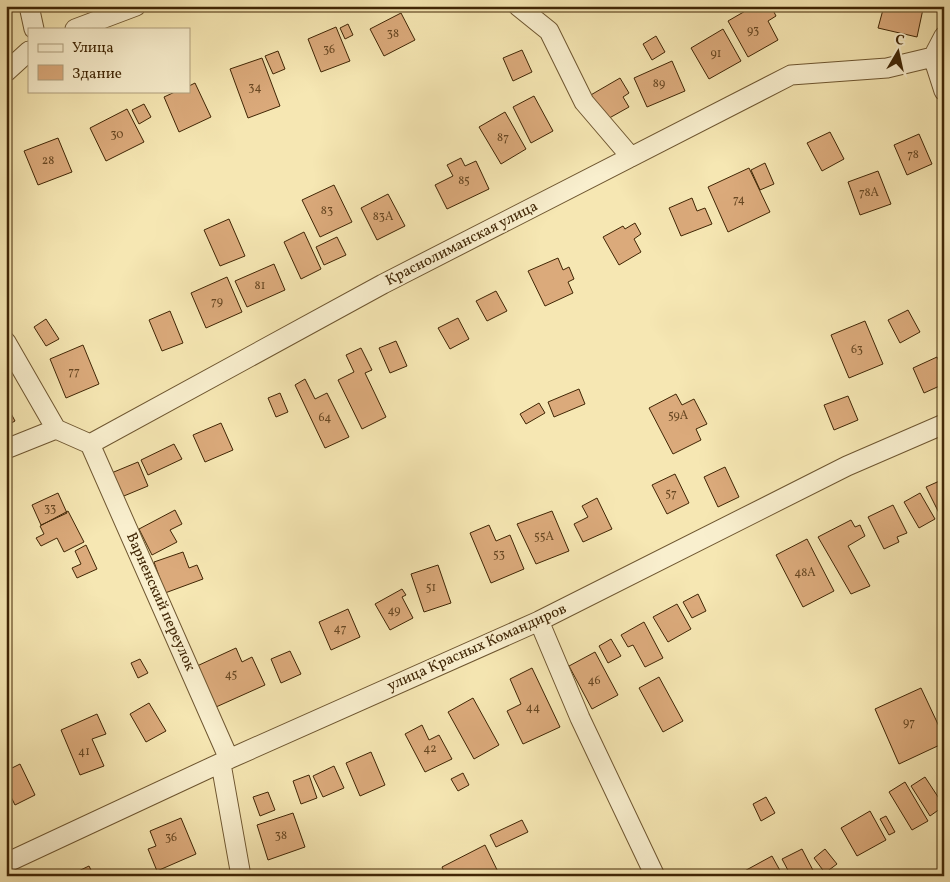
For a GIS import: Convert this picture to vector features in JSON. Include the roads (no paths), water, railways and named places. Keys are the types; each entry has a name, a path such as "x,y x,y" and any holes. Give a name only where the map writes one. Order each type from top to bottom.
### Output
{"street":[{"path":"29,6 34,28"},
{"path":"78,28 136,6"},
{"path":"518,6 549,31 584,102 631,157"},
{"path":"944,36 933,57 944,91"},
{"path":"6,72 28,52"},
{"name":"Краснолиманская улица","path":"90,444 383,284 791,75 887,68 933,57"},
{"path":"6,342 56,429 90,444"},
{"name":"улица Красных Командиров","path":"6,863 225,761 539,622 847,466 944,424"},
{"path":"6,449 56,429"},
{"name":"Варненский переулок","path":"90,444 225,761 241,876"},
{"path":"539,622 580,718 655,876"}]}
